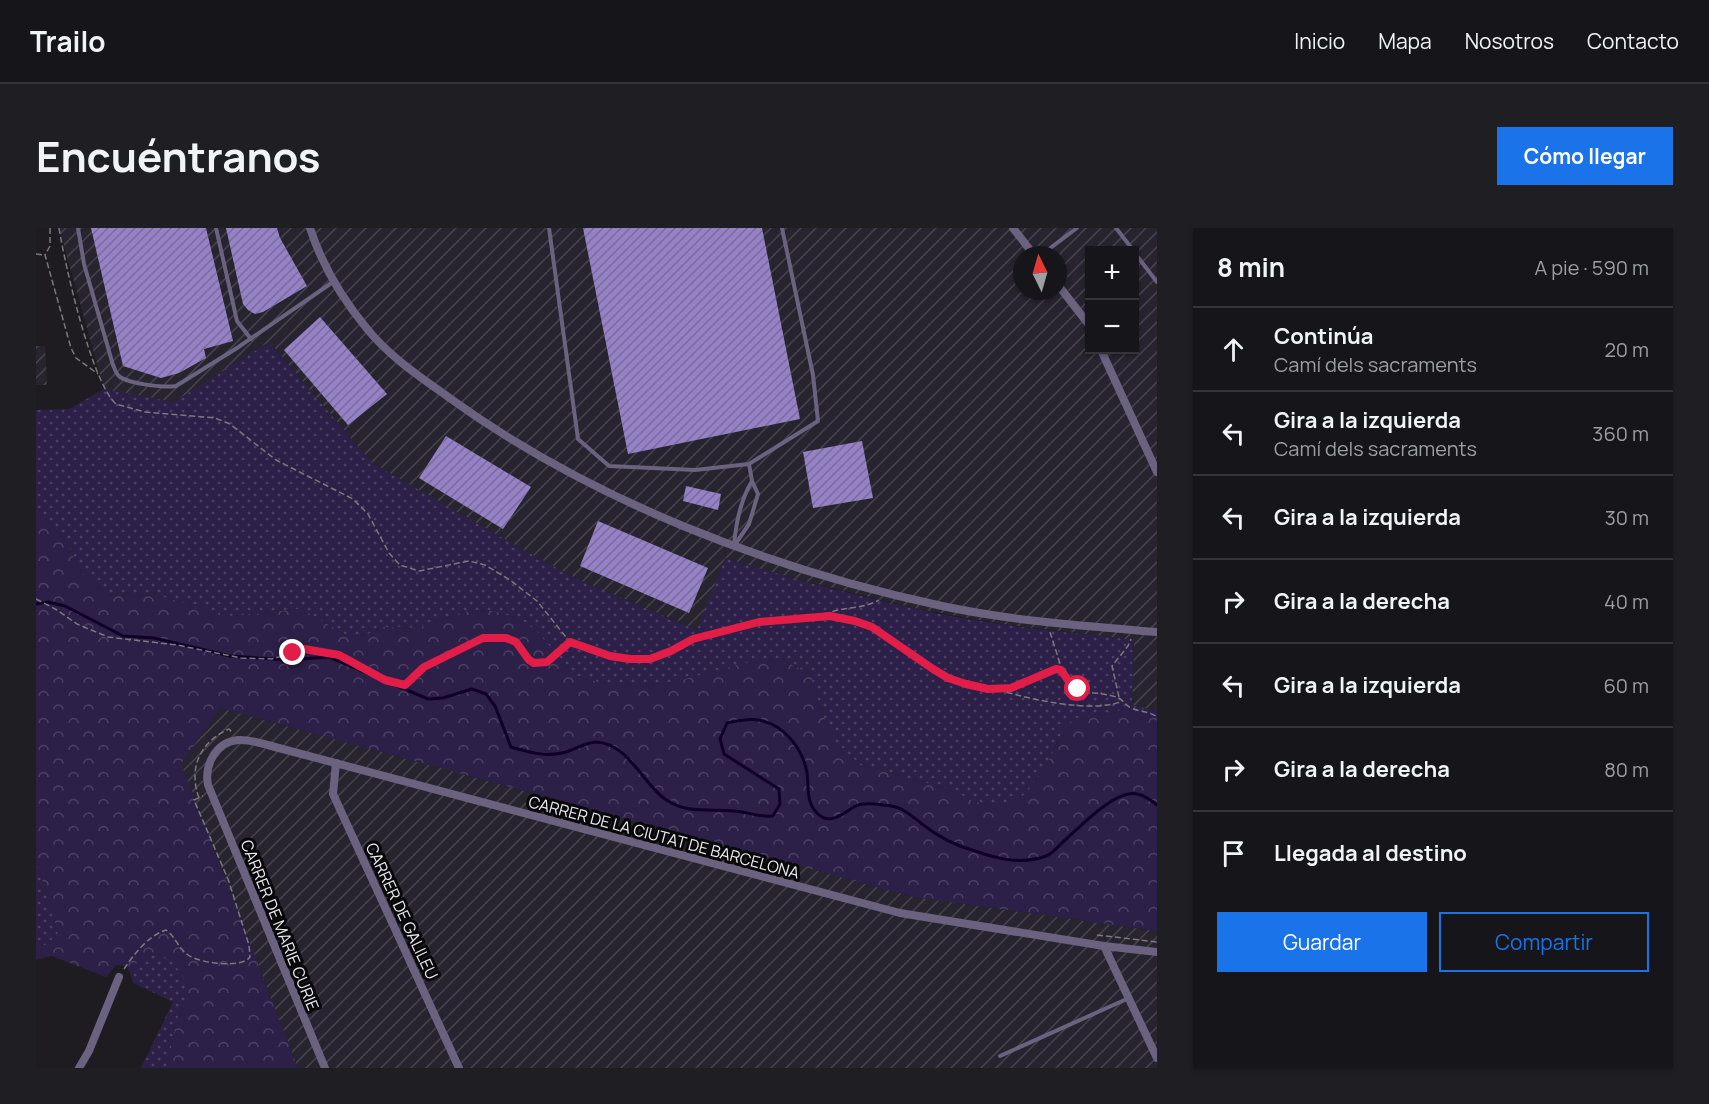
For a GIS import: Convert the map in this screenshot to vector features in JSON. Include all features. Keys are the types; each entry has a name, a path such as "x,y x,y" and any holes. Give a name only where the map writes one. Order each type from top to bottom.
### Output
{"street":[{"path":"310,228 317,249 334,281 369,332 409,369 472,414 536,454 623,500 734,546 838,580 890,593 944,606 1047,622 1157,632"},
{"path":"1013,228 1027,246"},
{"path":"1067,297 1085,321"},
{"path":"1103,354 1157,472"},
{"name":"CARRER DE LA CIUTAT DE BARCELONA","path":"211,793 207,776 211,758 223,745 235,740 249,740 900,913 1104,946 1157,952"},
{"name":"CARRER DE GALILEU","path":"336,763 333,794 459,1068"},
{"name":"CARRER DE MARIE CURIE","path":"211,793 325,1068"},
{"path":"1104,946 1157,1058"},
{"path":"79,1068 93,1041 119,977"}],"lane":[{"path":"78,228 84,264 116,370 121,378 166,388 176,386 251,339 334,281"},
{"path":"216,228 237,321 251,339"},
{"path":"549,228 578,439 609,466 694,470 749,464 818,421 813,375 782,228"},
{"path":"1053,246 1077,228"},
{"path":"1116,228 1130,246"},
{"path":"1139,258 1157,282"},
{"path":"734,546 749,524 758,494 752,481 749,464"},
{"path":"734,546 741,503 752,481"},
{"path":"1000,1056 1130,998"}],"path":[{"path":"50,228 50,246 45,255 73,354 98,374"},
{"path":"59,228 74,295 98,374 106,393 116,405 145,412 223,420 237,428 276,460 344,493 368,514 392,557 406,569 428,571 469,561 491,568 537,601 570,642 610,656 650,659 693,639 759,622 821,617 838,618 872,627 948,678 966,684 1065,704 1113,705 1123,701"},
{"path":"36,254 45,255"},
{"path":"821,617 840,608 872,604 890,593"},
{"path":"36,599 57,610 76,624 108,637 177,645 240,658 272,659 304,649 339,655 385,680 405,685 424,667 483,638 506,638 516,642 529,660 534,663 547,662 570,642"},
{"path":"1047,622 1064,674"},
{"path":"1119,698 1112,666 1128,646 1134,630"},
{"path":"994,690 1020,685 1053,669 1061,670 1070,683 1078,689 1119,698 1128,706 1157,717"},
{"path":"119,977 146,943 166,930 183,951 203,961 231,965 247,962 250,957 249,945 218,853 195,800 200,798"},
{"path":"1092,935 1157,942"}],"shaded area":[{"path":"59,228 1157,228 1157,711 1132,705 1134,640 1001,624 913,608 766,571 726,558 698,630 577,579 372,463 269,342 174,402 104,389"},
{"path":"36,346 45,346 47,385 36,385"},
{"path":"220,708 914,897 1157,931 1157,1068 298,1068 181,764"}],"green space":[{"path":"269,342 372,463 577,579 697,630 725,558 841,591 939,614 1022,627 1134,640 1132,705 1114,713 1078,718 1057,742 1051,757 1021,798 1006,806 989,806 970,800 952,790 860,765 836,742 820,709 811,675 781,658 745,663 678,681 644,686 611,685 577,677 536,631 523,621 487,610 468,611 417,628 383,627 366,635 350,637 301,609 231,616 160,596 104,594 79,569 65,538 39,514 36,505 36,410 69,409 104,389 174,402"},
{"path":"36,505 39,514 65,538 79,569 104,594 160,596 231,616 301,609 350,637 366,635 383,627 417,628 468,611 487,610 523,621 536,631 577,677 611,685 644,686 678,681 745,663 780,658 811,675 820,709 836,742 860,765 953,790 970,800 989,806 1006,806 1021,798 1051,757 1064,727 1078,718 1114,713 1132,705 1157,711 1157,931 914,897 220,708 181,764 298,1068 167,1068 177,1019 185,1003 188,987 170,959 151,952 139,959 130,972 126,966 116,965 106,977 52,956 36,960 36,951 50,942 58,933 36,859"},
{"path":"36,859 58,933 50,942 36,951"},
{"path":"151,952 170,959 188,987 185,1003 177,1019 167,1068 141,1068 173,1002 133,983 130,972 139,959"}],"building":[{"path":"91,228 206,228 233,341 204,349 206,358 179,373 161,378 123,366"},
{"path":"226,228 277,228 280,238 307,286 263,312 255,314 248,310 243,304"},
{"path":"583,228 762,228 800,419 628,454"},
{"path":"320,317 387,394 348,425 284,350"},
{"path":"446,436 531,487 503,529 419,478"},
{"path":"862,441 873,498 813,508 803,452"},
{"path":"686,486 721,494 718,510 683,501"},
{"path":"598,521 708,568 689,613 580,566"}],"waterway":[{"path":"36,604 48,602 65,606 123,636 154,638 230,656 286,660 329,657 428,699 443,698 472,689 486,694 495,706 511,747 547,754 562,753 593,742 607,744 626,757 657,793 683,808 773,816 780,804 779,789 724,754 720,739 727,723 750,719 767,722 776,727 784,732 797,747 805,764 811,803 821,817 832,819 862,804 895,807 947,840 968,849 1001,858 1028,860 1048,855 1098,811 1118,797 1137,794 1157,805"}],"route":[{"path":"293,653 304,649 339,655 385,680 405,685 432,662 483,638 506,638 516,642 529,660 540,664 547,662 570,642 600,653 640,660 655,658 686,641 759,622 830,616 872,627 933,669 948,678 966,684 998,690 1011,688 1049,670 1056,669 1061,670 1070,683 1078,689"}]}
